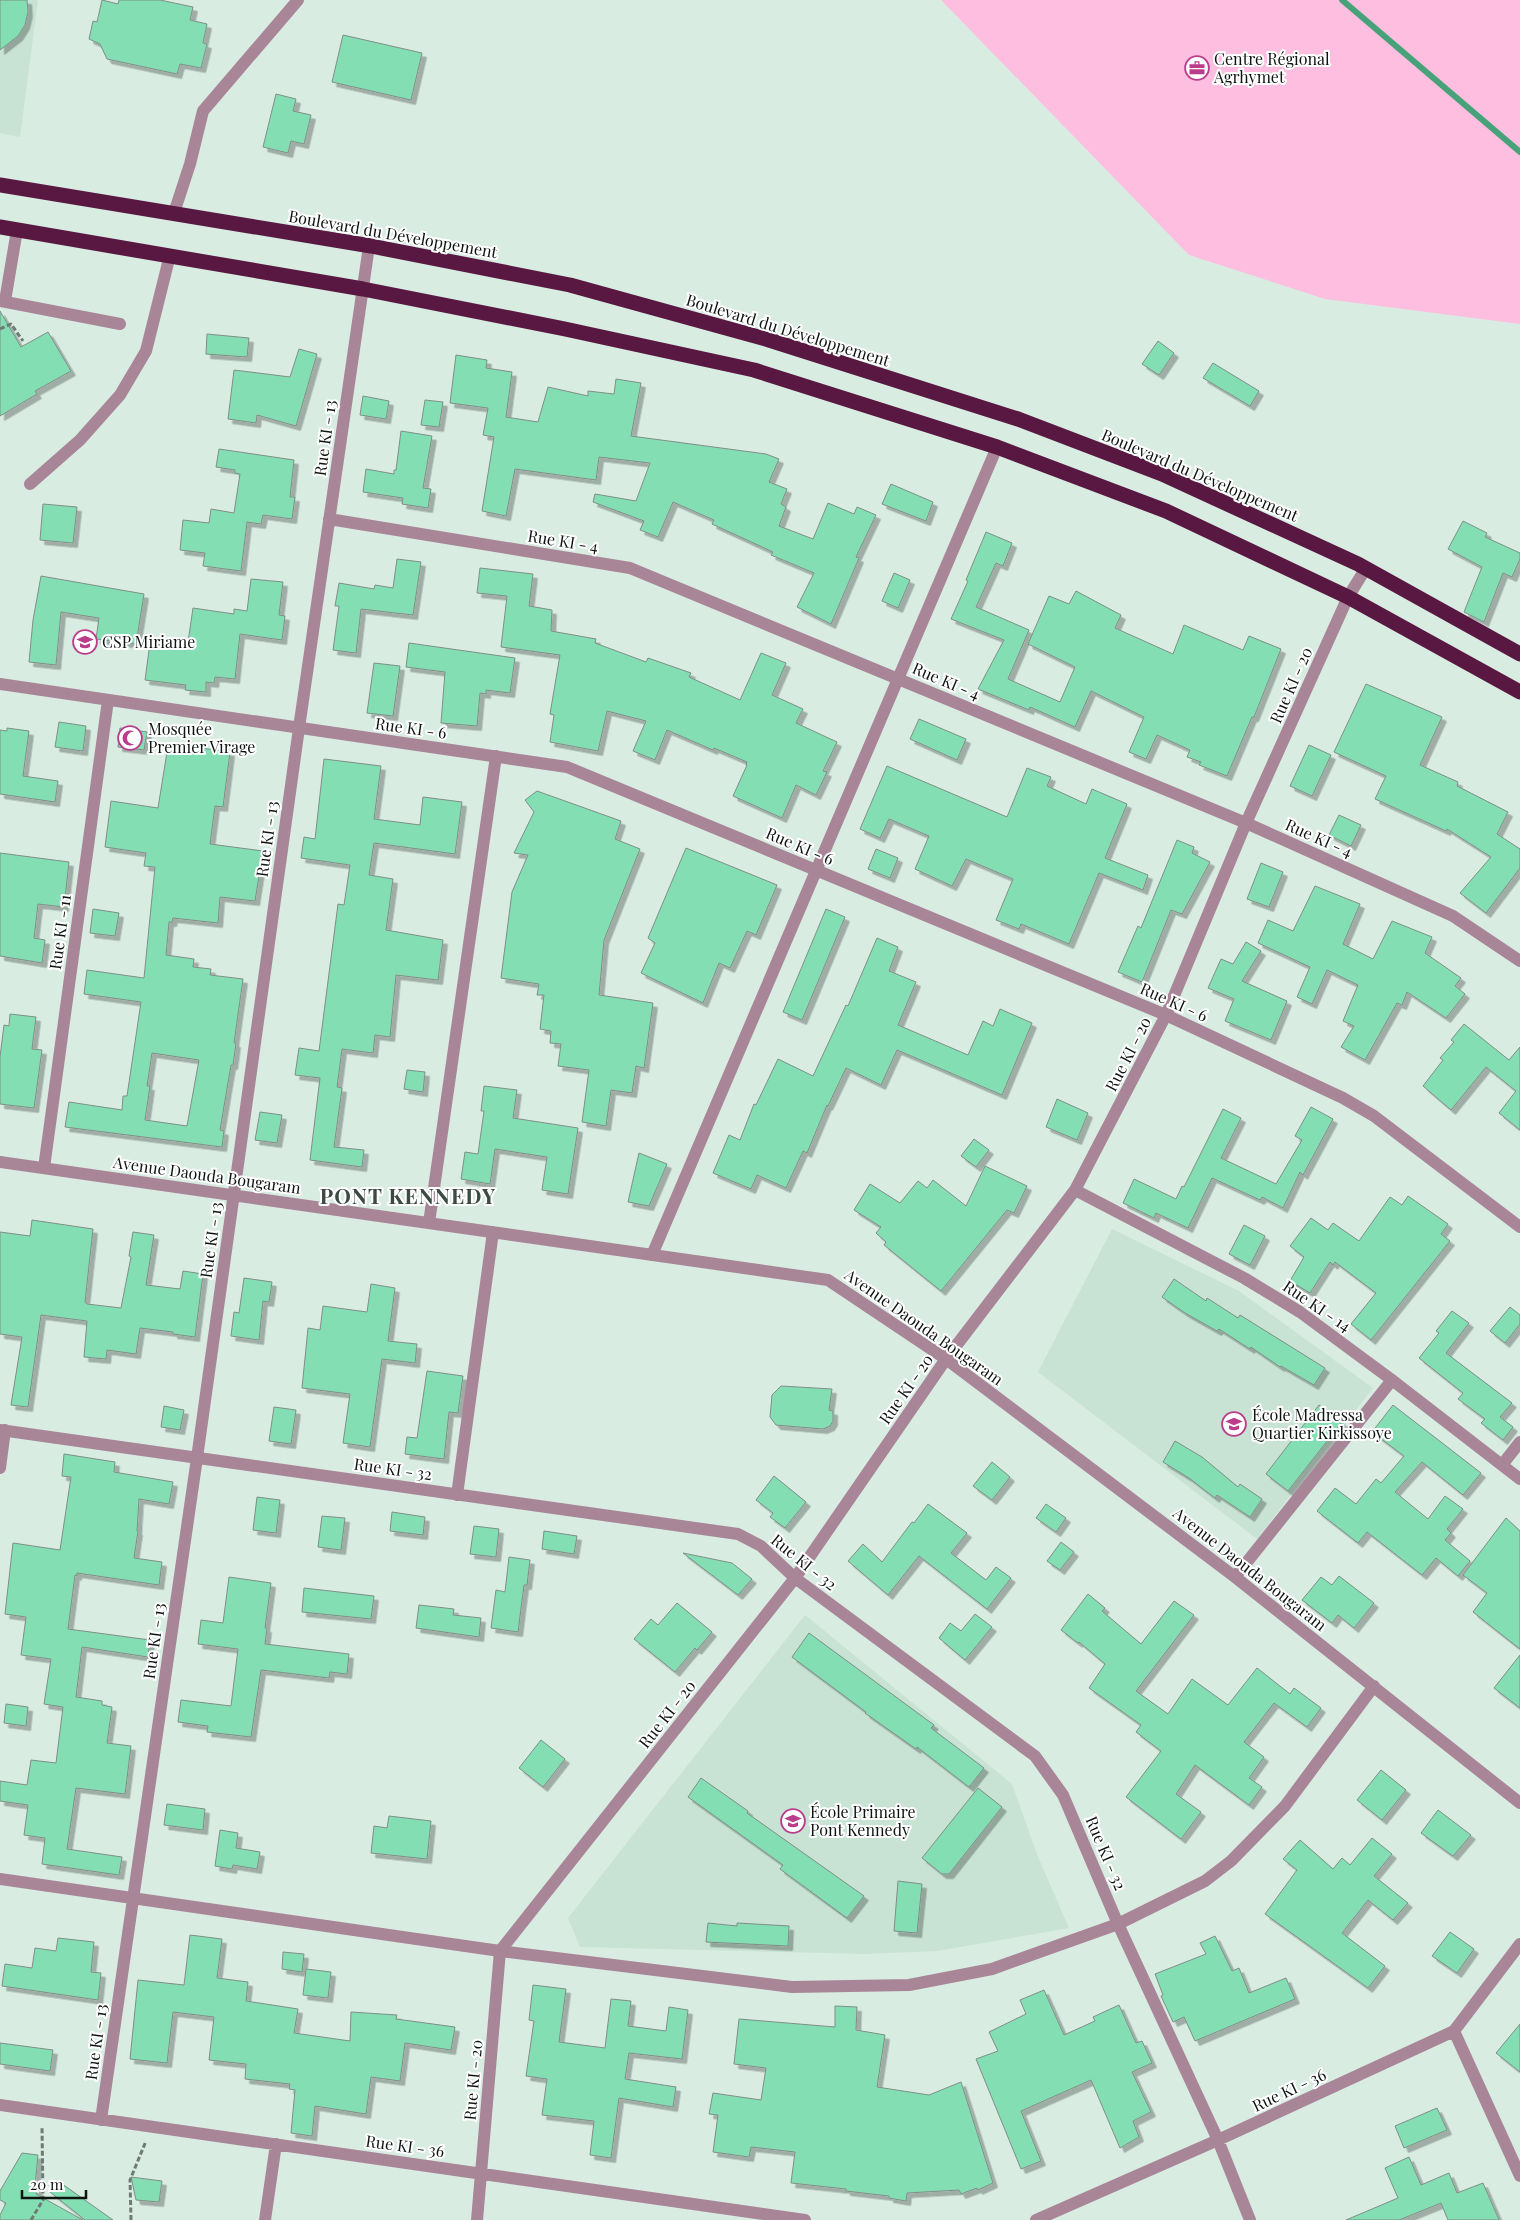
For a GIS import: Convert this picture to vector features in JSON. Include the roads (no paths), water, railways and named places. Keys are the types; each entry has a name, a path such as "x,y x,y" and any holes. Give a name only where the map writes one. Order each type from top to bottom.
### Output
{"highway":[{"name":"Boulevard du Développement","path":"0,185 370,246 570,285 766,339 1018,419 1162,474 1366,568 1520,654"},
{"path":"0,227 364,290 565,329 754,370 996,447 1166,511 1348,597 1517,684"}],"street":[{"path":"174,214 190,164 203,111 298,0"},
{"path":"17,230 2,301 120,324"},
{"name":"Rue KI - 13","path":"101,2120 197,1458 329,519 370,246"},
{"path":"30,484 80,440 120,395 146,352 170,255"},
{"path":"652,1255 996,447"},
{"name":"Rue KI - 4","path":"329,519 630,568 1246,823 1453,916 1501,946 1520,961"},
{"name":"Rue KI - 20","path":"477,2220 500,1951 795,1578 946,1359 1076,1190 1166,1015 1246,823 1348,597 1366,568"},
{"name":"Rue KI - 6","path":"0,684 567,767 1166,1015 1343,1098 1374,1116 1520,1227"},
{"name":"Rue KI - 11","path":"44,1168 108,700"},
{"path":"430,1223 496,756"},
{"name":"Avenue Daouda Bougaram","path":"0,1162 828,1280 946,1359 1235,1577 1520,1803"},
{"name":"Rue KI - 14","path":"1076,1190 1244,1278 1300,1312 1392,1380 1520,1480"},
{"path":"457,1495 493,1232"},
{"path":"1235,1577 1392,1380"},
{"path":"0,1468 3,1430"},
{"name":"Rue KI - 32","path":"3,1430 738,1534 762,1546 795,1578 1035,1756 1063,1795 1118,1924 1218,2140 1250,2220"},
{"path":"1502,1466 1520,1442"},
{"path":"0,1879 500,1951 792,1986 909,1985 992,1969 1118,1924 1205,1881 1231,1861 1285,1806 1374,1686"},
{"name":"Rue KI - 36","path":"1036,2220 1218,2140 1454,2031 1520,1944"},
{"path":"1454,2031 1520,2176"},
{"name":"Rue KI - 36","path":"0,2105 805,2220"},
{"path":"265,2220 276,2144"}],"waterway":[{"path":"1342,0 1520,152"}],"place":[{"name":"Centre Régional Agrhymet","path":"1197,68"},
{"name":"CSP Miriame","path":"85,642"},
{"name":"Mosquée Premier Virage","path":"130,738"},
{"name":"École Madressa Quartier Kirkissoye","path":"1234,1424"},
{"name":"École Primaire Pont Kennedy","path":"793,1821"}],"district":[{"name":"PONT KENNEDY","path":"408,1197"}]}
